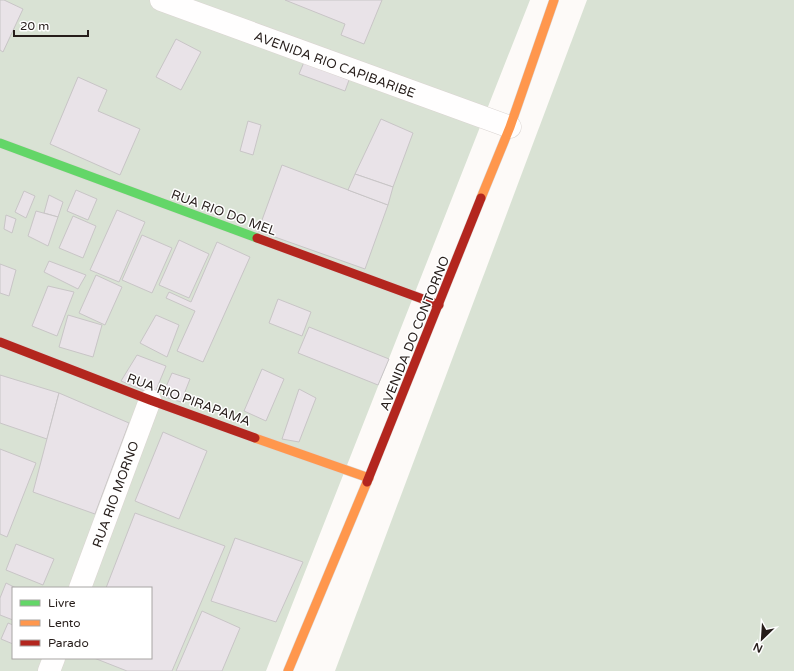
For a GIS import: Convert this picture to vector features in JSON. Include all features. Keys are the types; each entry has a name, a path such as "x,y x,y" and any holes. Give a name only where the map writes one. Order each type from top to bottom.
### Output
{"street":[{"name":"AVENIDA RIO CAPIBARIBE","path":"161,0 510,127"},
{"name":"AVENIDA DO CONTORNO","path":"288,671 369,478 510,127 554,0"},
{"name":"RUA RIO DO MEL","path":"0,143 439,305"},
{"name":"RUA RIO PIRAPAMA","path":"0,342 150,400 369,478"},
{"name":"RUA RIO MORNO","path":"80,587 150,400"},
{"path":"49,671 54,659"}],"green space":[{"path":"0,0 530,0 266,671 0,671"},
{"path":"587,0 794,0 794,671 335,671"}],"building":[{"path":"0,0 4,0 23,9 3,52 0,50"},
{"path":"285,0 382,0 364,44 341,35 345,24"},
{"path":"176,39 201,52 181,90 156,77"},
{"path":"304,62 349,80 345,91 299,74"},
{"path":"78,77 107,90 98,111 140,129 120,175 50,144"},
{"path":"381,119 413,133 393,187 355,174"},
{"path":"248,121 261,125 253,155 240,151"},
{"path":"282,165 388,205 365,269 258,231"},
{"path":"355,174 393,187 388,205 348,190"},
{"path":"76,190 97,199 88,220 67,211"},
{"path":"24,191 35,196 26,218 15,212"},
{"path":"49,195 63,202 58,217 44,213"},
{"path":"117,210 145,222 119,282 90,270"},
{"path":"36,211 58,217 48,246 28,236"},
{"path":"6,215 16,219 12,233 4,229"},
{"path":"73,216 96,226 83,258 59,248"},
{"path":"142,235 172,248 152,293 122,280"},
{"path":"179,240 209,254 189,298 159,285"},
{"path":"217,242 250,257 203,362 177,351 195,311 166,298 169,292 191,302"},
{"path":"49,261 86,275 78,289 44,272"},
{"path":"0,264 16,270 9,296 0,293"},
{"path":"96,275 122,287 105,325 79,313"},
{"path":"48,286 74,292 57,336 32,326"},
{"path":"278,299 311,312 302,336 269,323"},
{"path":"68,315 102,325 93,357 59,347"},
{"path":"156,315 179,325 167,357 140,343"},
{"path":"309,327 389,359 378,385 298,353"},
{"path":"137,355 166,366 154,395 121,381"},
{"path":"262,369 284,379 266,421 244,411"},
{"path":"172,373 190,379 181,402 162,396"},
{"path":"0,375 59,393 47,439 0,423"},
{"path":"299,389 316,398 299,442 282,439"},
{"path":"59,393 129,423 95,514 33,492"},
{"path":"163,432 207,451 179,519 135,501"},
{"path":"0,449 36,463 7,537 0,534"},
{"path":"135,513 225,546 172,671 127,671 97,659 152,659 152,587 106,587"},
{"path":"235,538 303,562 276,622 211,601"},
{"path":"16,544 54,559 43,585 6,570"},
{"path":"6,583 14,587 12,587 12,620 0,615 0,598"},
{"path":"202,611 240,628 222,671 176,671"},
{"path":"8,623 12,625 12,644 1,639"}],"traffic: fast":[{"path":"0,143 257,238"}],"traffic: slow":[{"path":"481,198 510,127 554,0"},
{"path":"255,438 369,478"},
{"path":"288,671 367,482"}],"traffic: jam":[{"path":"367,482 481,198"},
{"path":"257,238 439,305"},
{"path":"0,342 150,400 255,438"}]}
